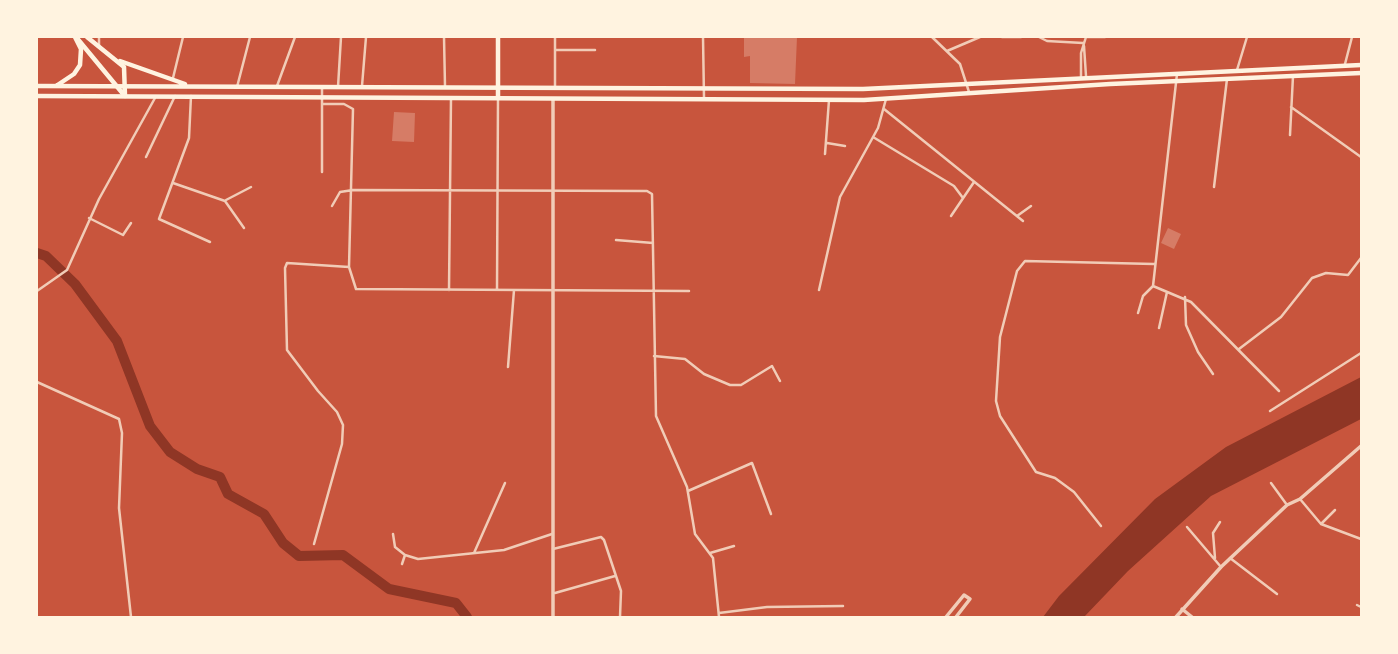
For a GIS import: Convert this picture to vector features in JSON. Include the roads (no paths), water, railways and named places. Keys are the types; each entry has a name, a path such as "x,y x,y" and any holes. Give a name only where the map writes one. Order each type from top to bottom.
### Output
{"main road":[{"path":"76,37 125,96"},
{"path":"55,86 74,74 80,65 81,50 76,37"},
{"path":"87,37 120,61 189,85"},
{"path":"498,37 498,98"},
{"path":"120,61 125,71 125,96"},
{"path":"37,86 889,88 1084,76 1361,65"},
{"path":"37,96 830,100 1361,73"},
{"path":"369,87 369,98"}],"street":[{"path":"99,37 99,48"},
{"path":"173,80 183,37"},
{"path":"237,87 250,37"},
{"path":"277,87 295,37"},
{"path":"338,87 341,37"},
{"path":"362,87 366,37"},
{"path":"444,37 445,87"},
{"path":"555,37 555,88"},
{"path":"703,37 704,98"},
{"path":"932,37 962,68 969,92"},
{"path":"947,51 979,37"},
{"path":"1002,37 1021,37"},
{"path":"1038,37 1043,40 1063,39 1084,43"},
{"path":"1084,76 1086,37 1105,37"},
{"path":"1237,70 1247,37"},
{"path":"1345,65 1353,37"},
{"path":"555,50 595,50"},
{"path":"1153,286 1177,72"},
{"path":"1290,135 1293,76"},
{"path":"1214,187 1227,79"},
{"path":"321,172 322,87"},
{"path":"37,292 67,270 89,218 157,96"},
{"path":"146,157 176,96"},
{"path":"191,96 189,138 160,221 210,242"},
{"path":"449,290 448,190 452,98"},
{"path":"497,290 498,98"},
{"path":"553,99 553,617"},
{"path":"819,290 840,197 873,137 886,99"},
{"path":"825,155 830,100"},
{"path":"322,104 349,104 353,109 349,267 356,289 688,291"},
{"path":"1291,107 1361,157"},
{"path":"884,109 1023,221"},
{"path":"873,137 954,186 963,198"},
{"path":"827,143 845,146"},
{"path":"951,216 974,182"},
{"path":"172,183 225,201 244,228"},
{"path":"225,201 251,187"},
{"path":"332,206 340,192 353,190 650,192 656,416 688,491 695,534 710,553 719,615 767,607 843,606"},
{"path":"1017,216 1031,206"},
{"path":"89,218 123,235 131,223"},
{"path":"616,240 653,243"},
{"path":"1239,349 1281,317 1312,278 1326,273 1348,275 1361,258"},
{"path":"1101,526 1074,492 1055,478 1036,472 1000,416 996,401 1000,337 1017,271 1025,261 1154,264"},
{"path":"314,544 342,444 343,425 337,412 287,350 285,268 287,263 349,267"},
{"path":"1153,286 1185,297 1279,391"},
{"path":"1138,313 1145,292 1153,286"},
{"path":"509,367 514,290"},
{"path":"1159,328 1167,292"},
{"path":"1185,297 1186,325 1198,352 1213,374"},
{"path":"1270,411 1361,353"},
{"path":"654,356 685,359 704,374 730,385 741,384 772,366 780,381"},
{"path":"37,382 119,419 122,433 119,508 131,617"},
{"path":"1176,617 1221,567 1287,505 1300,499 1361,446"},
{"path":"688,491 752,463 771,514"},
{"path":"474,553 505,483"},
{"path":"1270,483 1287,505"},
{"path":"1300,499 1321,524 1361,539"},
{"path":"1321,524 1335,510"},
{"path":"1215,558 1213,533 1220,522"},
{"path":"1187,527 1221,567"},
{"path":"393,534 395,547 405,555 424,559 504,550 552,534"},
{"path":"553,549 601,537 621,591 620,617"},
{"path":"710,553 734,546"},
{"path":"402,564 405,555"},
{"path":"1230,558 1277,594"},
{"path":"552,594 615,576"},
{"path":"946,617 964,594 970,599 956,617"},
{"path":"1182,609 1192,617"}],"waterway":[{"path":"37,253 46,256 75,284 117,341 150,426 170,452 197,469 220,477 228,494 264,514 283,543 299,556 343,555 389,589 456,603 467,617"}]}
